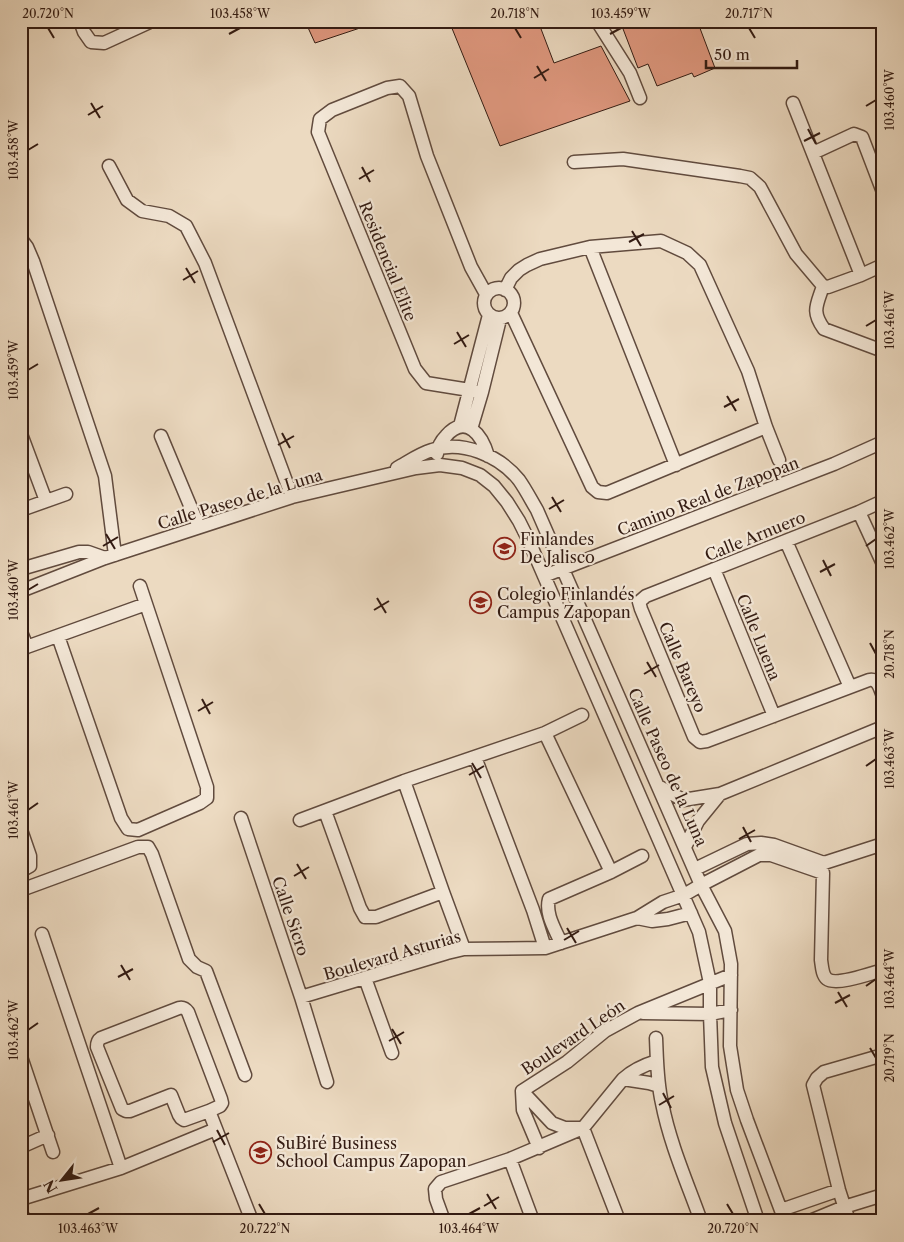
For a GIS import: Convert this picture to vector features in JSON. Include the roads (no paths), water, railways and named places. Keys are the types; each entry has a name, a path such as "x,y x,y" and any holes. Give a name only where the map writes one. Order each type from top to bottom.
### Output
{"street":[{"path":"80,21 84,32 91,42 104,42 152,21"},
{"path":"597,21 630,72 640,98"},
{"name":"Residencial Elite","path":"476,391 426,383 415,369 318,132 320,119 332,110 388,88 400,86 409,96 427,156 467,258 486,294"},
{"path":"793,103 862,274"},
{"path":"812,153 854,134 862,137 883,192"},
{"path":"574,162 623,159 750,178 760,187 796,254 823,286 828,287 883,265"},
{"path":"109,166 127,200 142,210 169,216 186,226 205,262 292,497"},
{"path":"21,239 33,261 105,476 110,557 79,552 21,569"},
{"path":"505,290 511,278 527,265 540,259 590,247 661,241 686,253 700,265 748,372 779,460"},
{"path":"590,247 676,465"},
{"path":"823,286 815,312 818,321 824,329 883,351"},
{"path":"465,428 500,316 513,308 513,298 510,293 495,288 486,294 484,300 485,311 500,316 592,487 598,492 608,493 766,427"},
{"path":"440,466 437,457 438,448 451,430 465,428 480,439 488,456"},
{"path":"21,434 46,501"},
{"path":"161,436 199,527"},
{"name":"Camino Real de Zapopan","path":"544,576 834,464 883,442"},
{"name":"Calle Paseo de la Luna","path":"386,474 422,454 438,448 460,447 472,449 488,456 517,478 537,510 701,885 725,931 731,964 730,1046 737,1090 783,1215"},
{"name":"Calle Paseo de la Luna","path":"21,590 110,557 292,497 386,474 416,468 440,466 462,468 480,475 494,486 519,521 699,932 710,983 712,1067 725,1123 758,1221"},
{"path":"21,510 66,494"},
{"name":"Calle Arnuero","path":"640,602 646,596 883,501"},
{"path":"859,512 883,564"},
{"path":"786,540 850,687"},
{"name":"Calle Luena","path":"714,569 774,716"},
{"path":"58,636 121,818 128,829 138,830 200,803 207,798 207,787 140,586"},
{"name":"Calle Bareyo","path":"640,602 641,609 694,737 700,742 707,741 774,716"},
{"path":"21,632 24,648 146,604"},
{"path":"774,716 873,679 876,681 883,696"},
{"path":"601,708 620,701"},
{"path":"300,820 404,781 545,733 582,715"},
{"path":"658,786 683,800 720,794 883,727"},
{"path":"545,733 611,872"},
{"path":"475,757 533,910 545,948"},
{"path":"404,781 464,949"},
{"path":"685,847 698,821 720,794"},
{"path":"325,811 360,908 365,917 376,917 443,892"},
{"name":"Calle Sicro","path":"241,818 301,997 327,1082"},
{"path":"21,830 30,856 30,866 21,871"},
{"path":"695,869 747,844 774,844 824,863 883,844"},
{"path":"21,890 138,847 148,848 152,854 189,959 197,967 206,971 246,1075"},
{"name":"Boulevard Asturias","path":"301,997 464,949 545,948 637,918 664,902 684,895 759,855 770,855 823,873 821,960 822,972 827,979 834,981 883,970"},
{"path":"561,943 548,912 549,899 611,872 642,856"},
{"name":"Boulevard Asturias","path":"637,918 652,921 691,913"},
{"path":"42,934 121,1168"},
{"path":"638,1013 731,974"},
{"path":"365,978 392,1053"},
{"path":"179,1008 186,1009 222,1099 220,1106 210,1111 184,1120 181,1118 171,1095 130,1111 122,1109 97,1047 98,1040 179,1008"},
{"name":"Boulevard León","path":"522,1091 567,1062 605,1031 638,1013 710,1014 731,1010"},
{"path":"656,1038 662,1105 671,1139 700,1221"},
{"path":"849,1221 839,1190 813,1086 817,1078 824,1072 883,1056"},
{"path":"21,1057 53,1152"},
{"path":"444,1221 436,1199 435,1189 442,1182 510,1159 583,1128 623,1079 646,1064 657,1061"},
{"path":"623,1079 659,1086"},
{"name":"Boulevard León","path":"522,1091 552,1123 565,1128 583,1128"},
{"name":"Boulevard León","path":"522,1091 523,1110 538,1148"},
{"path":"210,1111 252,1221"},
{"path":"583,1128 619,1221"},
{"path":"21,1199 121,1168 216,1129"},
{"path":"21,1147 48,1135"},
{"path":"510,1159 533,1221"},
{"path":"783,1215 839,1190"},
{"path":"810,1221 844,1206 883,1195"},
{"path":"21,1212 25,1221"}],"place":[{"name":"Finlandes De Jalisco","path":"504,548"},
{"name":"Colegio Finlandés Campus Zapopan","path":"481,603"},
{"name":"SuBiré Business School Campus Zapopan","path":"260,1152"}]}
